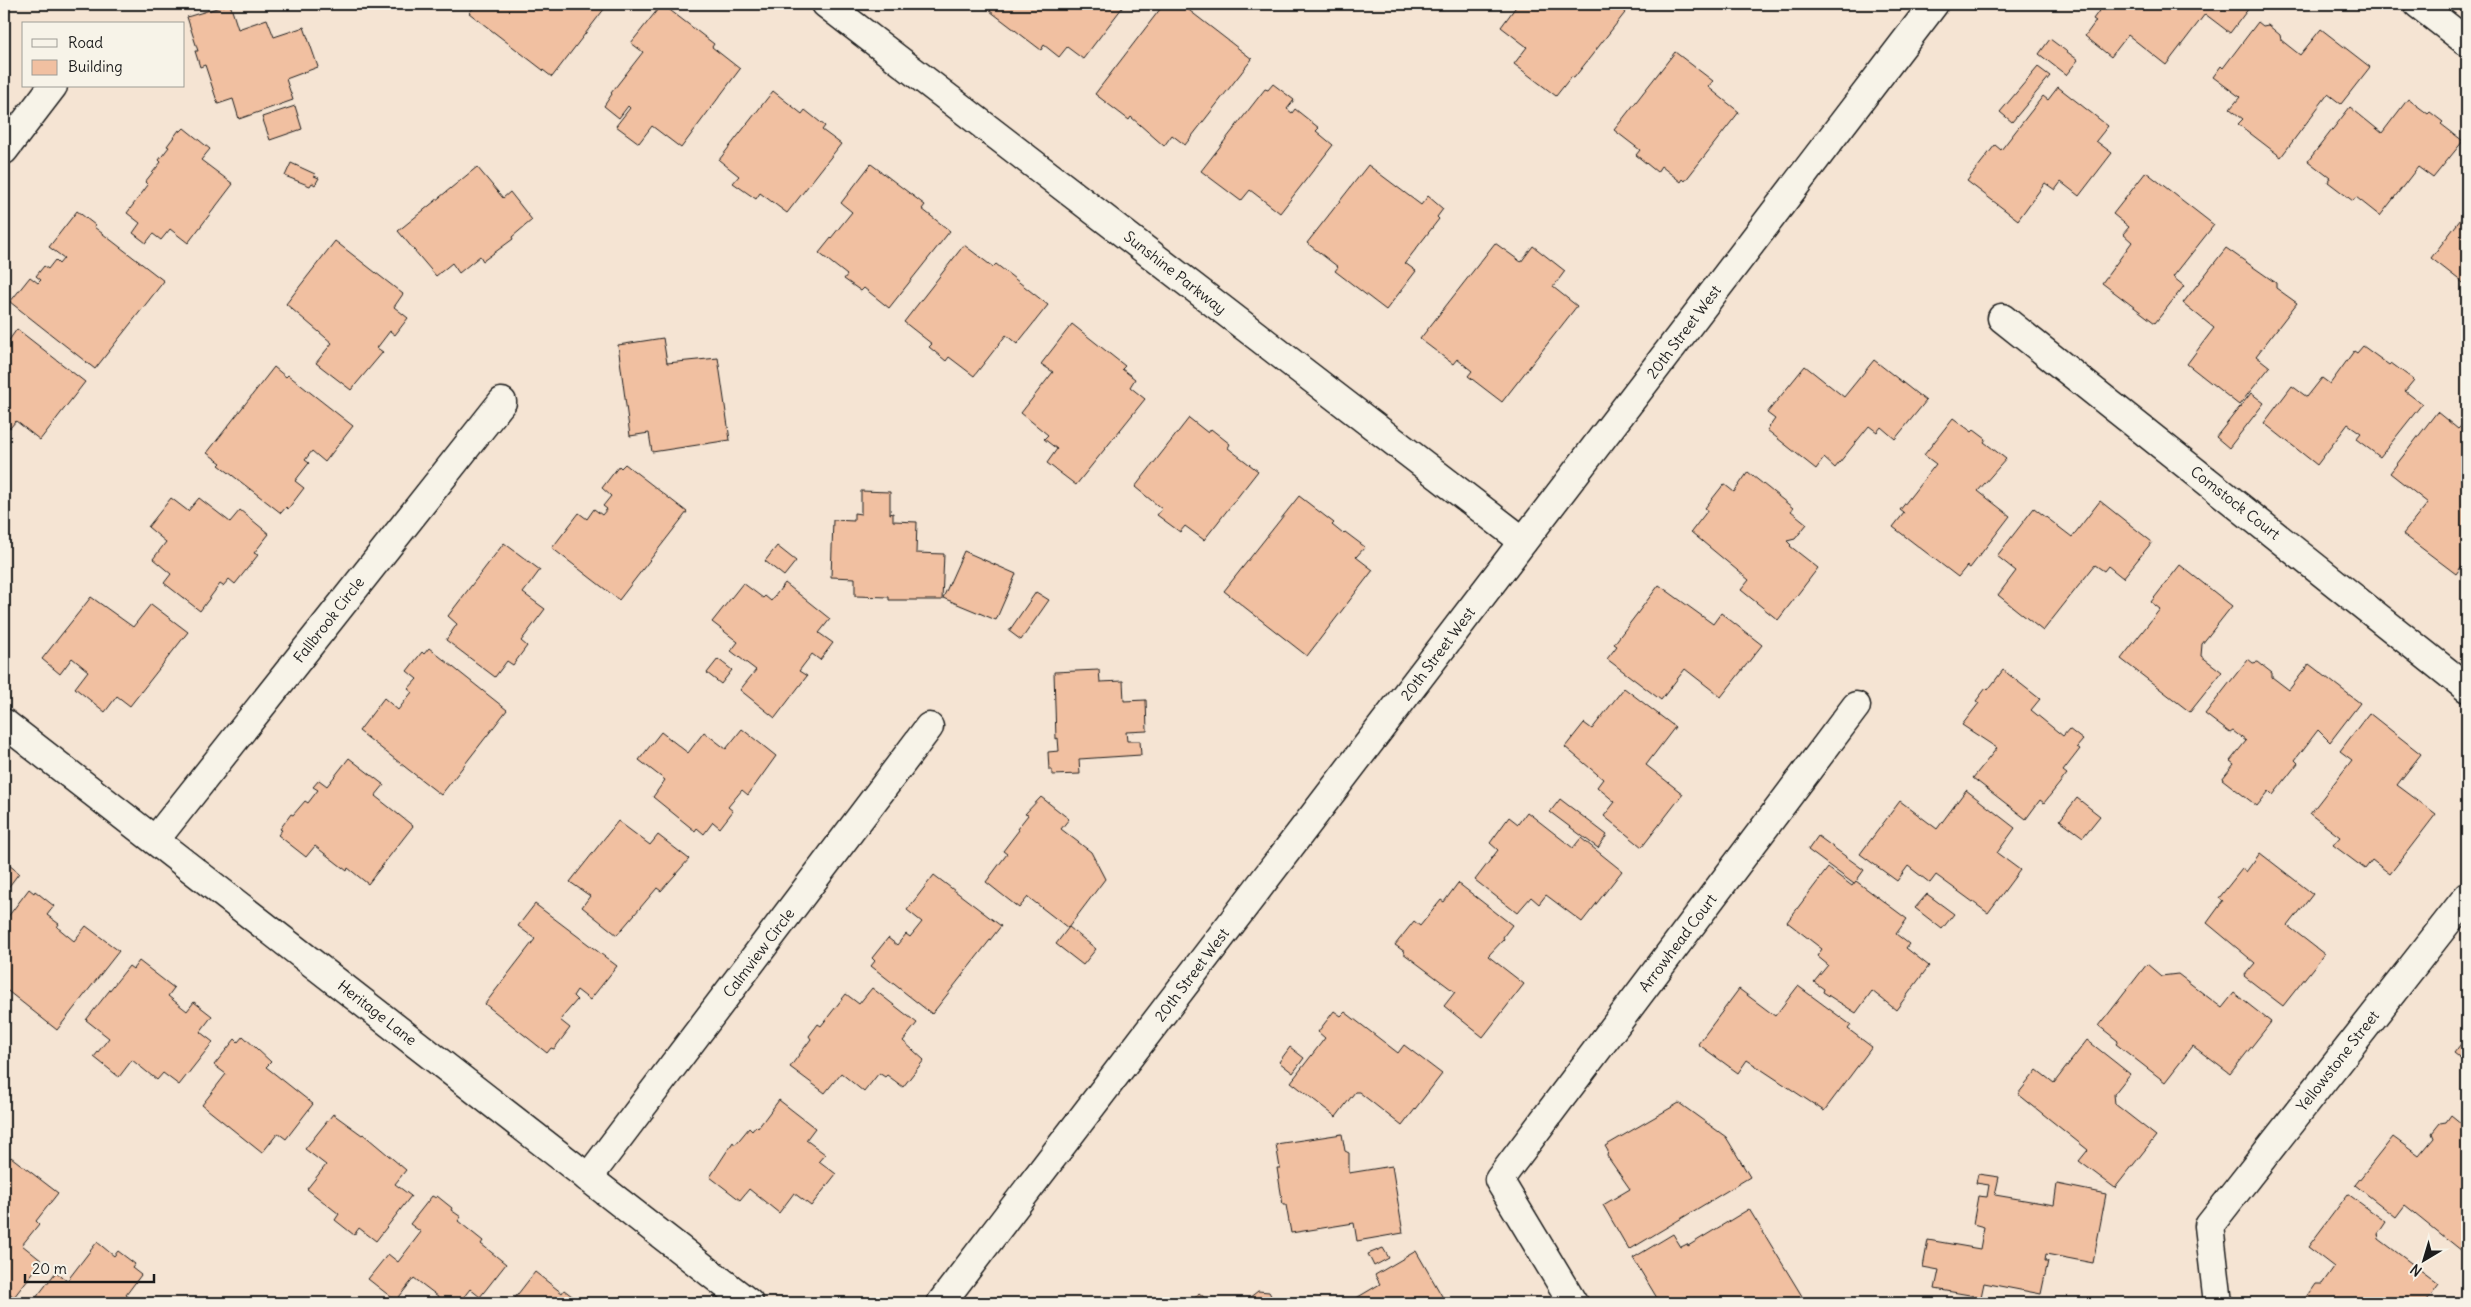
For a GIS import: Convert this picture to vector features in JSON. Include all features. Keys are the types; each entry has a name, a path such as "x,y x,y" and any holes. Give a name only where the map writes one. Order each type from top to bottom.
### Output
{"street":[{"name":"Sunshine Parkway","path":"826,4 1523,542"},
{"name":"20th Street West","path":"941,1303 1934,4"},
{"path":"2418,4 2467,42"},
{"path":"4,150 51,88"},
{"name":"Comstock Court","path":"2002,318 2467,688"},
{"name":"Fallbrook Circle","path":"156,839 502,402"},
{"name":"Arrowhead Court","path":"1573,1303 1499,1180 1856,706"},
{"name":"Heritage Lane","path":"4,723 156,839 749,1303"},
{"name":"Calmview Circle","path":"588,1178 929,727"},
{"name":"Yellowstone Street","path":"2218,1303 2209,1226 2467,897"}],"building":[{"path":"230,4 238,29 267,19 274,37 304,27 318,67 286,79 293,100 239,119 233,99 218,104 205,65 200,67 195,51 198,51 187,17"},
{"path":"477,4 608,4 552,77 469,13"},
{"path":"662,4 714,44 712,47 740,69 681,148 652,126 639,143 616,126 630,108 628,106 619,118 604,106 611,93 643,52 631,43"},
{"path":"995,4 1125,4 1083,59 1067,47 1059,57 1044,45 1041,50 990,11"},
{"path":"1164,4 1181,4 1252,59 1185,145 1172,135 1164,146 1131,117 1129,120 1095,94"},
{"path":"1518,4 1622,4 1628,9 1574,78 1571,77 1556,96 1514,64 1527,47 1501,27"},
{"path":"2104,4 2252,4 2230,33 2205,14 2166,65 2128,35 2111,57 2085,36 2096,21 2093,19"},
{"path":"2258,22 2263,26 2268,25 2280,35 2281,40 2300,55 2321,29 2370,67 2341,104 2328,94 2281,157 2238,124 2243,119 2230,109 2240,97 2213,77 2221,66 2223,68"},
{"path":"2050,39 2078,60 2066,75 2039,54"},
{"path":"1675,52 1713,81 1708,87 1739,112 1685,181 1683,179 1681,182 1661,166 1657,172 1636,155 1640,150 1614,130"},
{"path":"2038,67 2050,76 2012,122 2000,112"},
{"path":"1273,84 1294,100 1287,109 1292,113 1295,109 1319,128 1316,131 1333,145 1280,213 1250,190 1241,201 1201,171 1265,89 1268,90"},
{"path":"2058,87 2108,126 2096,141 2112,153 2079,196 2061,182 2055,190 2045,183 2018,220 1967,181 1995,145 2001,150 2043,96 2048,100"},
{"path":"773,91 802,114 805,110 825,126 822,130 841,144 787,213 760,193 756,199 733,183 739,176 719,160"},
{"path":"2408,99 2428,114 2430,112 2443,122 2441,124 2463,141 2433,178 2418,167 2380,216 2356,197 2353,201 2328,182 2330,178 2308,161 2350,107 2382,133"},
{"path":"295,106 302,129 270,140 262,117"},
{"path":"184,128 210,149 201,160 233,184 188,243 170,229 161,240 153,234 146,243 133,233 140,223 127,213 148,185 145,182 161,162 159,160 169,147 167,146 179,130 180,132"},
{"path":"291,163 315,174 314,176 319,178 315,185 312,183 310,186 285,176"},
{"path":"871,164 925,205 922,209 950,231 889,308 864,288 861,291 844,279 847,275 819,253 852,212 841,203"},
{"path":"1368,165 1421,205 1428,196 1443,209 1437,217 1439,219 1405,263 1416,271 1386,310 1335,271 1338,267 1307,243"},
{"path":"477,167 503,198 510,192 532,220 512,237 513,239 483,261 480,256 459,273 452,263 436,276 398,231"},
{"path":"2146,172 2214,225 2173,277 2184,286 2155,323 2102,283 2132,242 2123,234 2129,227 2113,214"},
{"path":"77,211 95,225 94,227 164,281 95,369 10,302 30,277 38,283 41,280 36,276 44,266 48,269 55,260 59,264 64,258 49,247"},
{"path":"2467,211 2467,286 2431,258"},
{"path":"335,241 403,294 394,307 408,318 395,335 390,331 377,348 383,352 351,390 316,363 332,343 286,304"},
{"path":"1495,243 1521,262 1533,246 1565,271 1553,287 1577,306 1502,402 1468,376 1472,371 1457,359 1453,364 1420,339"},
{"path":"964,245 993,267 996,264 1048,305 1017,344 1006,335 974,376 949,357 946,361 929,347 932,344 904,322"},
{"path":"2226,248 2276,283 2276,288 2297,303 2256,356 2270,367 2239,405 2187,364 2214,328 2183,303"},
{"path":"1072,324 1125,366 1122,369 1135,379 1130,387 1145,399 1076,485 1047,463 1057,449 1044,439 1048,435 1021,413 1053,372 1041,364"},
{"path":"17,329 85,382 40,440 16,421 10,428 4,423 4,341 7,343"},
{"path":"663,338 667,363 718,358 730,440 652,452 649,433 630,436 618,345"},
{"path":"2363,346 2414,380 2405,391 2422,404 2380,457 2356,439 2361,433 2348,424 2317,465 2264,423 2292,386 2307,397 2322,378 2330,384 2354,351 2357,353"},
{"path":"1874,360 1926,401 1895,439 1881,427 1877,432 1869,426 1835,468 1824,458 1816,469 1767,430 1775,419 1767,413 1805,366 1844,397"},
{"path":"274,367 286,377 288,375 353,426 325,462 312,451 305,460 309,463 295,481 304,488 288,509 286,507 281,513 219,465 221,463 207,453"},
{"path":"2251,393 2264,403 2229,448 2216,437"},
{"path":"2437,412 2458,429 2462,425 2467,430 2467,559 2456,574 2403,534 2428,503 2390,473"},
{"path":"1189,418 1208,433 1211,429 1230,444 1228,448 1258,471 1204,540 1185,526 1180,532 1157,515 1162,509 1135,487"},
{"path":"1953,418 1972,432 1974,430 1986,439 1984,442 2006,459 1978,491 2010,516 1970,568 1967,566 1958,577 1893,527 1904,513 1900,510 1936,464 1924,455"},
{"path":"625,464 687,512 619,600 552,548 579,513 587,519 594,509 602,515 607,509 603,506 611,496 602,488 619,466 621,468"},
{"path":"1748,472 1793,508 1791,511 1807,524 1795,539 1787,541 1790,546 1818,568 1778,620 1741,590 1749,580 1691,532 1708,510 1705,508 1724,484 1734,492"},
{"path":"861,491 890,492 890,514 893,513 893,521 917,522 916,553 944,554 942,600 889,600 889,597 855,596 855,578 831,577 833,520 854,521 854,513 861,514"},
{"path":"1299,496 1334,523 1332,525 1343,534 1345,532 1365,547 1356,557 1373,570 1307,656 1224,591"},
{"path":"171,498 188,511 199,498 230,522 240,510 269,534 254,553 258,555 235,584 229,579 223,586 220,584 200,611 164,583 171,574 153,559 166,542 148,527"},
{"path":"2100,501 2152,542 2123,578 2108,566 2104,571 2095,565 2043,631 1998,595 2016,571 1997,556 2034,508 2072,537"},
{"path":"504,543 540,570 523,593 545,609 521,641 527,646 513,665 507,661 495,677 446,640 457,624 448,616"},
{"path":"777,546 796,561 784,576 765,561"},
{"path":"964,551 1016,574 996,620 943,598"},
{"path":"2180,565 2232,606 2202,644 2201,656 2222,672 2190,712 2121,659 2160,609 2151,602"},
{"path":"743,583 763,598 765,596 771,601 785,583 830,619 819,633 833,643 820,660 812,654 799,671 807,676 775,718 740,690 756,670 731,651 738,642 712,622"},
{"path":"1659,585 1713,624 1721,613 1762,645 1721,697 1685,669 1661,700 1607,659 1617,646 1614,644"},
{"path":"1036,592 1049,600 1021,640 1009,631"},
{"path":"91,597 133,627 151,604 188,632 130,706 117,696 105,712 75,688 88,671 72,658 60,674 42,659"},
{"path":"429,648 507,710 441,795 359,731 384,698 398,710 412,692 408,689 417,679 407,671 422,652 424,654"},
{"path":"718,659 732,670 721,684 707,673"},
{"path":"2248,659 2253,663 2258,662 2272,673 2272,677 2289,690 2309,664 2360,703 2330,742 2318,730 2295,760 2298,763 2273,795 2269,791 2257,806 2222,779 2234,764 2230,761 2246,741 2233,731 2230,733 2205,714"},
{"path":"1099,670 1100,682 1123,681 1124,701 1146,700 1147,731 1126,732 1127,741 1140,741 1141,755 1079,759 1080,774 1052,775 1052,770 1049,770 1048,752 1059,751 1058,738 1056,739 1054,672"},
{"path":"2003,670 2040,699 2031,710 2063,736 2069,729 2083,740 2077,747 2080,749 2063,771 2067,774 2044,803 2040,800 2026,819 1973,778 1997,748 1962,725 1979,703 1976,701 1986,688 1988,690"},
{"path":"1624,688 1675,727 1646,765 1683,794 1642,847 1604,816 1615,802 1597,787 1603,779 1565,747 1584,723 1592,729"},
{"path":"2369,713 2421,754 2397,785 2436,814 2390,874 2372,860 2365,869 2333,845 2340,837 2310,814 2352,760 2340,751"},
{"path":"742,729 776,756 748,795 742,790 728,807 733,811 720,828 713,822 704,834 697,828 695,831 653,797 665,780 639,760 661,732 688,753 704,732 726,749"},
{"path":"349,758 384,785 375,796 413,826 368,884 348,868 347,871 315,846 306,857 278,835 291,814 293,815 305,801 308,803 318,790 313,787 319,780 327,786"},
{"path":"1966,790 2015,828 1997,853 2020,870 1988,913 1936,875 1930,883 1908,866 1897,881 1860,854 1900,801 1937,829"},
{"path":"1041,797 1069,819 1061,829 1091,852 1105,879 1068,928 1028,897 1019,908 986,882 1007,854 1003,851 1028,815 1025,814"},
{"path":"2077,798 2100,816 2083,837 2060,820"},
{"path":"1560,799 1607,835 1598,848 1550,812"},
{"path":"1527,812 1573,848 1581,838 1622,871 1582,922 1546,895 1539,904 1531,897 1517,913 1475,880 1498,850 1490,843 1509,817 1518,824"},
{"path":"618,821 650,845 658,835 689,859 661,891 657,888 617,935 582,907 590,896 570,882"},
{"path":"1818,836 1864,870 1854,884 1808,850"},
{"path":"2260,853 2313,894 2288,926 2324,954 2283,1006 2244,976 2255,963 2207,923 2223,901 2219,898 2242,869 2246,872"},
{"path":"4,861 19,873 4,893"},
{"path":"1828,868 1852,886 1856,881 1907,919 1896,934 1909,944 1906,948 1929,966 1896,1010 1872,991 1856,1013 1823,992 1824,989 1814,982 1828,965 1817,956 1822,949 1787,922"},
{"path":"934,875 1001,926 932,1014 871,966 875,961 872,958 888,938 897,945 906,934 910,937 922,922 907,910"},
{"path":"1458,883 1512,925 1503,937 1504,939 1488,956 1524,984 1483,1037 1444,1006 1455,992 1395,945 1414,921 1420,926 1441,900 1444,902"},
{"path":"29,889 34,893 35,891 54,906 47,915 59,924 57,927 74,941 86,926 119,951 57,1030 4,988 4,922"},
{"path":"1927,894 1954,914 1942,929 1915,908"},
{"path":"535,904 617,966 590,1000 577,990 573,996 577,1000 560,1020 570,1028 554,1049 551,1048 547,1053 485,1004 535,939 518,926"},
{"path":"1069,927 1096,949 1083,965 1056,944"},
{"path":"139,961 174,988 168,996 187,1011 194,1002 212,1016 200,1032 213,1042 179,1085 163,1073 157,1080 132,1060 119,1077 94,1057 109,1038 86,1020 129,966 133,969"},
{"path":"2147,964 2161,976 2178,974 2222,1008 2234,993 2271,1022 2230,1074 2193,1046 2165,1082 2116,1044 2118,1041 2099,1026"},
{"path":"1798,986 1851,1025 1848,1029 1872,1047 1824,1111 1747,1060 1738,1073 1698,1044 1739,989 1775,1016"},
{"path":"872,988 917,1023 903,1041 924,1060 903,1087 887,1075 885,1077 879,1073 864,1092 841,1073 825,1093 790,1067 811,1039 809,1036 818,1024 821,1026 846,994 859,1004"},
{"path":"1334,1011 1341,1016 1345,1012 1398,1053 1404,1045 1442,1074 1402,1126 1359,1092 1355,1092 1336,1117 1291,1082 1325,1038 1318,1032"},
{"path":"243,1036 271,1062 266,1067 313,1104 286,1139 278,1133 262,1153 202,1105 226,1074 214,1065 235,1039 238,1042"},
{"path":"2467,1036 2467,1063 2454,1053"},
{"path":"2087,1040 2130,1074 2114,1094 2115,1104 2156,1136 2115,1188 2079,1161 2088,1150 2018,1094 2037,1070 2054,1083"},
{"path":"1290,1047 1304,1058 1293,1073 1279,1062"},
{"path":"779,1100 815,1128 806,1140 825,1154 819,1161 836,1174 811,1206 794,1193 779,1213 749,1189 740,1200 710,1177 733,1142 735,1145 749,1128 752,1131 756,1126 758,1128"},
{"path":"1679,1103 1726,1137 1750,1177 1629,1250 1603,1205 1630,1189 1607,1156 1608,1151 1605,1146"},
{"path":"333,1114 363,1134 406,1170 395,1184 411,1196 376,1241 359,1228 354,1235 335,1220 339,1214 307,1189 326,1165 305,1149"},
{"path":"2451,1115 2467,1128 2467,1245 2462,1251 2405,1205 2396,1217 2355,1185 2393,1137 2419,1156 2434,1138 2432,1133 2440,1123 2446,1122"},
{"path":"1342,1134 1345,1151 1349,1153 1349,1173 1392,1166 1403,1233 1357,1241 1354,1223 1291,1233 1286,1205 1283,1205 1277,1168 1280,1168 1276,1144"},
{"path":"11,1157 58,1193 36,1221 39,1224 22,1245 42,1261 14,1297 4,1289 4,1161 7,1163"},
{"path":"1978,1174 1999,1177 1995,1195 2054,1205 2057,1184 2106,1194 2093,1263 2046,1254 2045,1261 2048,1261 2041,1294 1984,1283 1981,1297 1935,1289 1939,1270 1923,1267 1928,1240 1980,1249 1984,1227 1973,1224 1978,1196 1987,1197 1989,1185 1976,1183"},
{"path":"2348,1194 2386,1222 2378,1234 2379,1239 2439,1284 2425,1303 2308,1303 2307,1297 2316,1284 2322,1284 2334,1267 2308,1247"},
{"path":"432,1196 436,1198 437,1196 452,1208 451,1210 461,1217 458,1221 483,1241 481,1244 506,1264 480,1297 470,1289 459,1303 447,1303 414,1278 396,1301 368,1279 388,1254 398,1262 421,1232 410,1224"},
{"path":"1749,1209 1802,1296 1790,1303 1698,1303 1695,1298 1686,1303 1660,1303 1633,1258 1673,1234 1681,1247 1687,1244 1688,1246"},
{"path":"97,1242 114,1256 118,1251 135,1264 132,1268 141,1275 126,1295 136,1303 32,1303 56,1272 67,1281"},
{"path":"1383,1248 1389,1258 1374,1266 1368,1254"},
{"path":"1416,1251 1446,1303 1348,1303 1380,1284 1375,1275"},
{"path":"535,1272 562,1293 564,1290 576,1299 573,1303 511,1303"},
{"path":"1258,1291 1269,1292 1275,1303 1249,1303 1249,1298"},
{"path":"1199,1293 1211,1303 1191,1303"}]}
